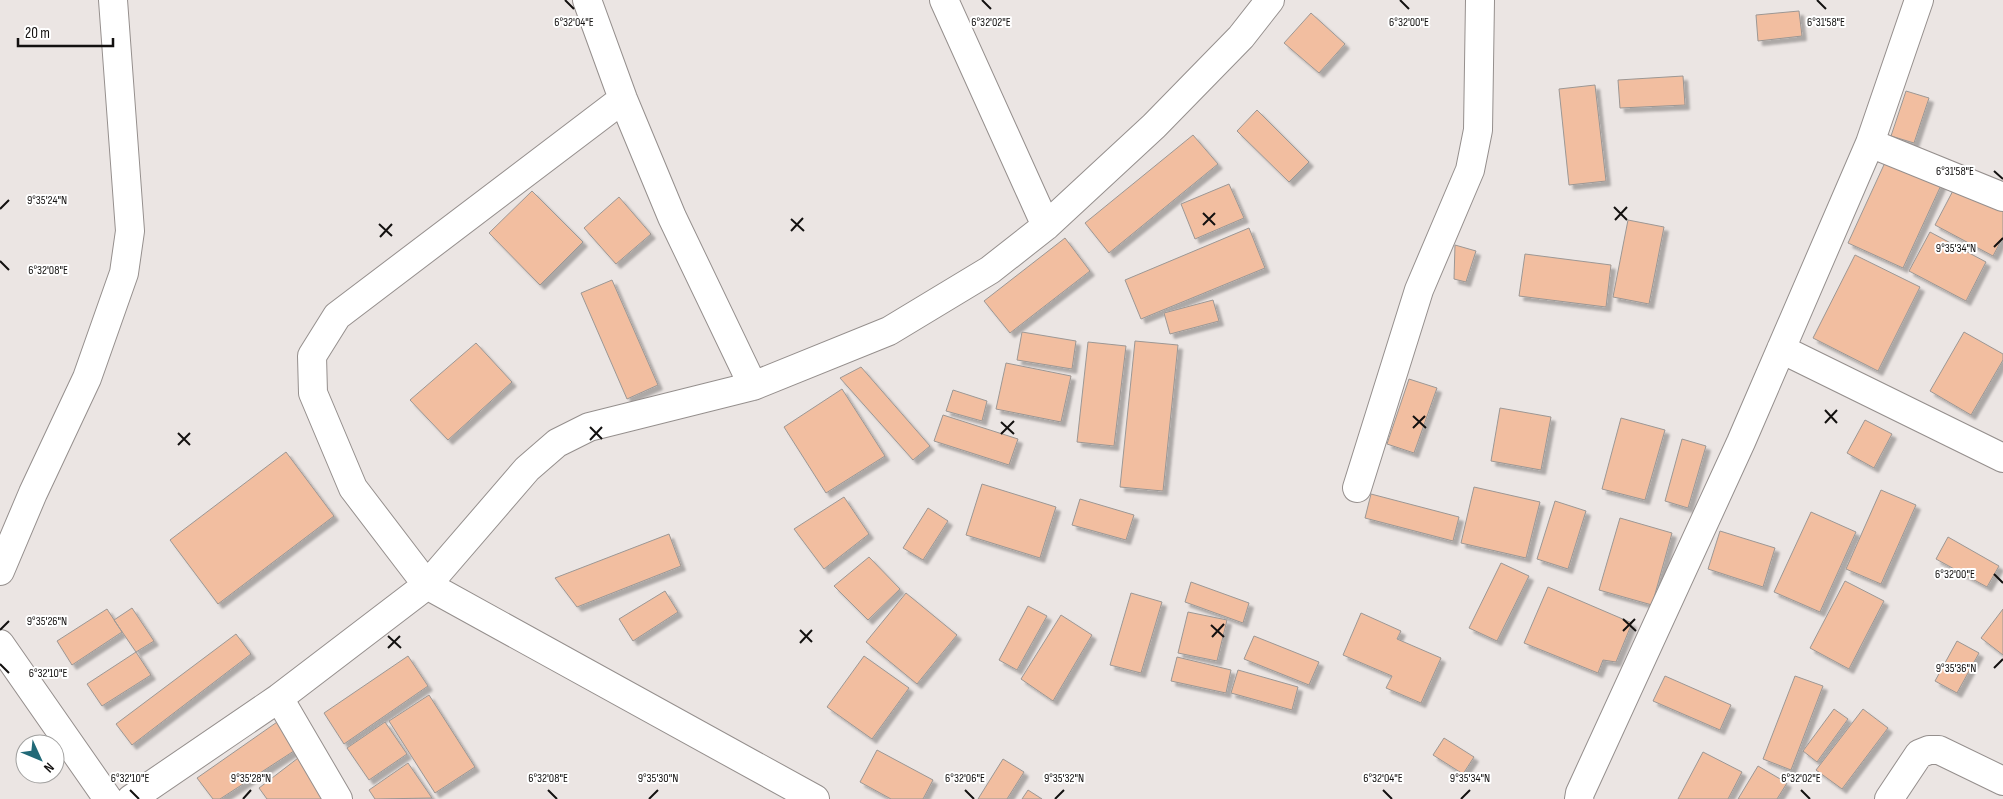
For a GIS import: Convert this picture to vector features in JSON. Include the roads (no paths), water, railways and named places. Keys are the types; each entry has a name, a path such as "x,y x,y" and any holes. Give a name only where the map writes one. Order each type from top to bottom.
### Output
{"street":[{"path":"0,571 33,492 87,378 124,273 130,231 113,0"},
{"path":"587,0 623,99 672,217 754,386"},
{"path":"944,0 1046,226"},
{"path":"131,799 279,698 428,585 527,469 557,444 589,428 754,386 889,332 990,270 1046,226 1154,126 1241,37 1270,0"},
{"path":"1358,488 1419,290 1470,170 1478,130 1480,0"},
{"path":"1579,799 1580,793 1741,442 1870,143 1919,0"},
{"path":"623,99 336,316 312,356 313,393 353,488 428,585 815,799"},
{"path":"1870,143 2003,197"},
{"path":"1781,349 2003,458"},
{"path":"0,644 108,799"},
{"path":"279,698 338,799"},
{"path":"1889,799 1919,754 1929,750 1939,750 2003,781"}]}
